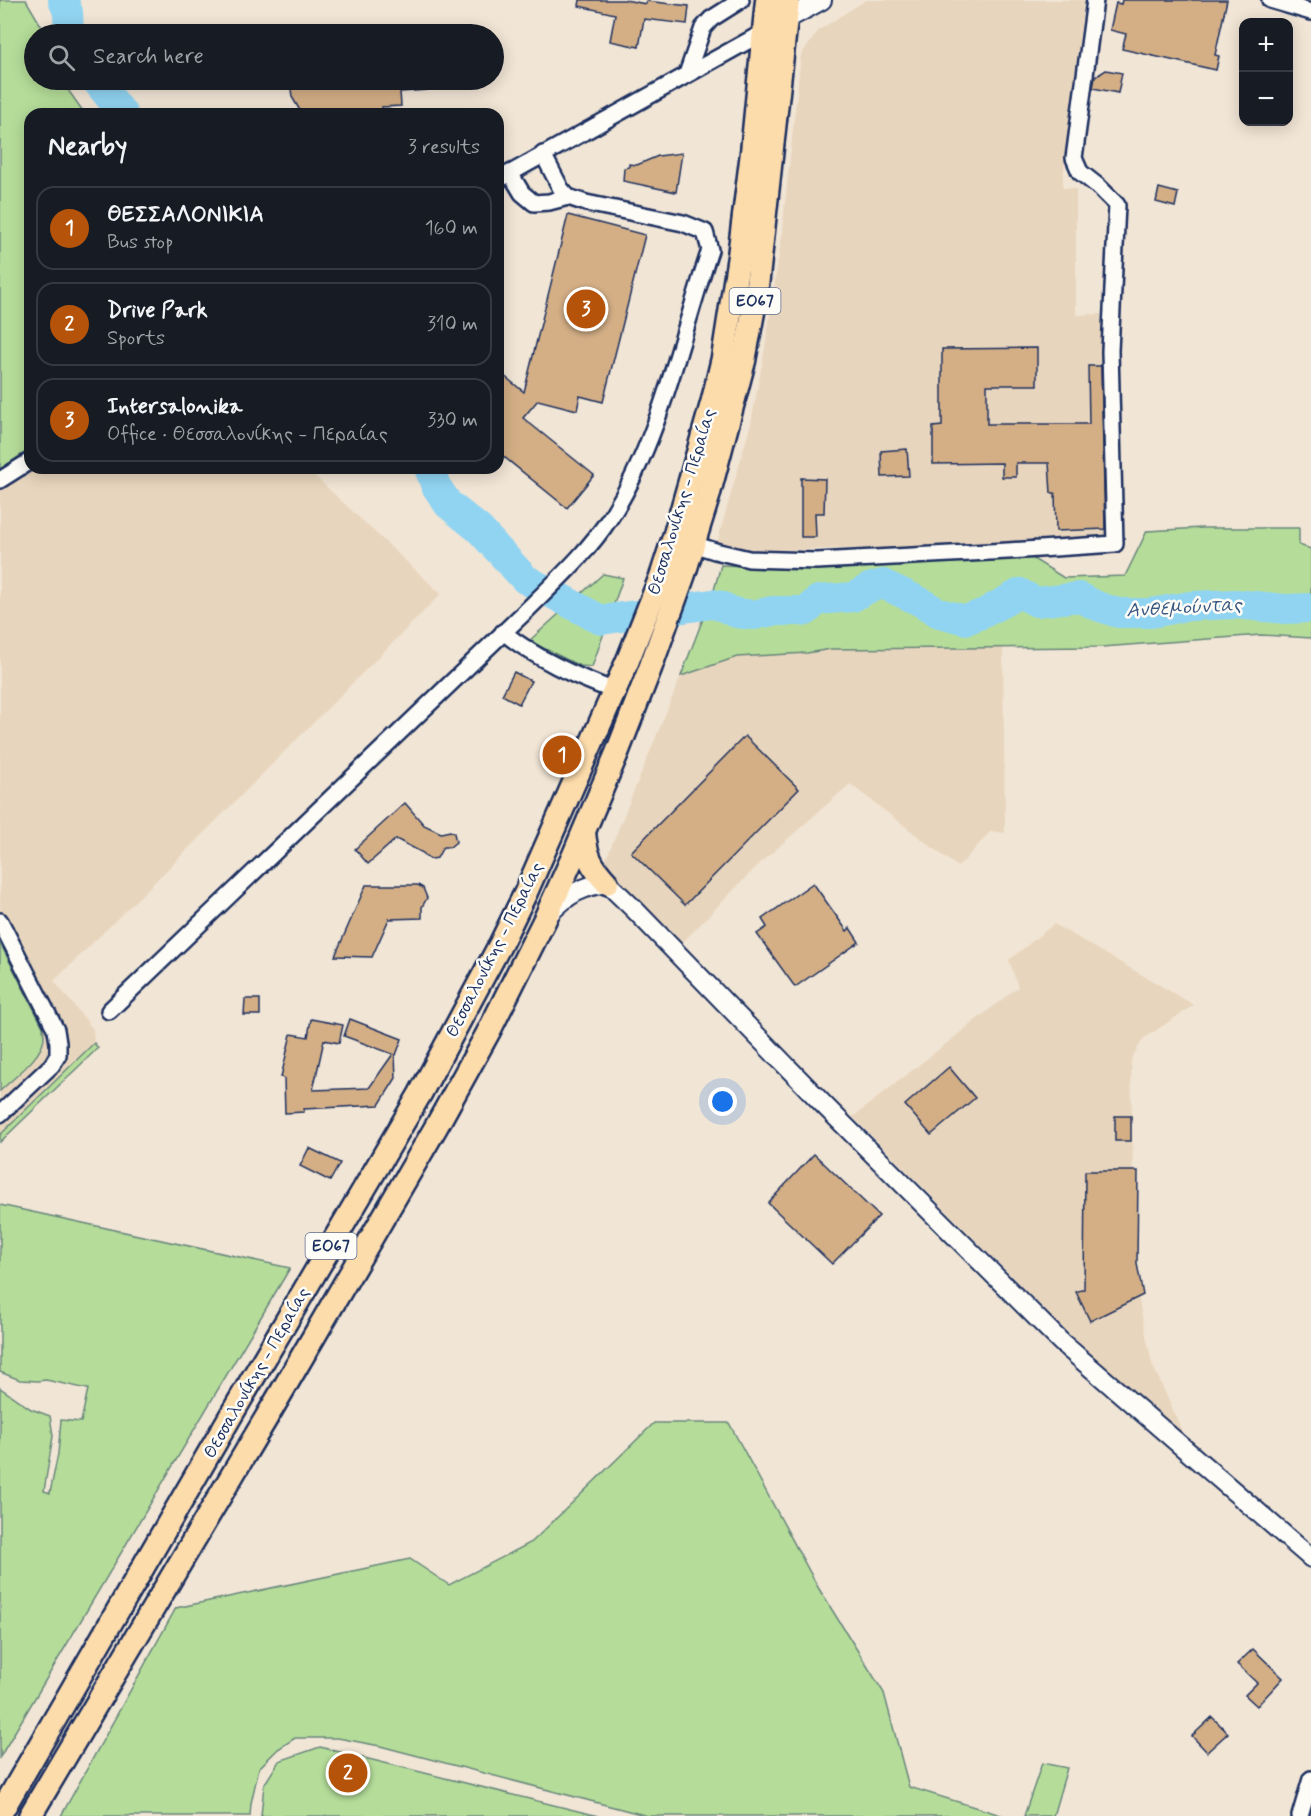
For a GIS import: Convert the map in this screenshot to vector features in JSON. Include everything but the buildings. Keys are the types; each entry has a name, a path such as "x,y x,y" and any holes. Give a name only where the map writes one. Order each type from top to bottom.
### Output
{"main road":[{"name":"Θεσσαλονίκης - Περαίας","path":"30,1816 436,1127 489,1031 545,919 584,832 651,666 673,574 689,488 723,358 752,152 767,0"},
{"name":"Θεσσαλονίκης - Περαίας","path":"0,1815 420,1094 526,892 628,660 673,574 693,544 723,443 750,332 787,10"},
{"path":"584,832 589,859 607,883"}],"street":[{"path":"687,74 703,28 711,19 741,0"},
{"path":"568,197 534,203 504,177 764,32 787,10 822,0"},
{"path":"693,544 715,552 749,559 817,561 1008,552 1115,544 1110,351 1117,205 1080,172 1074,158 1095,0"},
{"path":"1270,0 1311,12"},
{"path":"109,1011 583,554 611,517 627,489 661,406 710,250 705,232 684,223 586,203 568,197 561,189 543,154"},
{"path":"0,480 24,464"},
{"path":"503,632 546,661 585,680 615,691"},
{"path":"545,919 559,903 577,890 607,883 826,1107 1061,1342 1311,1558"},
{"path":"0,921 47,1011 56,1030 58,1043 58,1055 52,1065 0,1114"},
{"path":"1300,1816 1311,1779"}],"shaded area":[{"path":"866,0 1084,0 1062,188 1076,189 1076,315 1101,314 1108,536 891,548 758,550 717,543 751,423 765,348 781,241 801,55 819,30"},
{"path":"0,92 24,141 24,474 312,474 441,594 54,981 93,1029 94,1043 98,1048 0,1142"},
{"path":"1003,647 1005,833 991,831 958,867 850,784 757,866 681,944 604,864 681,676 737,657 807,653 831,649"},
{"path":"1054,924 1194,1005 1143,1039 1131,1060 1138,1296 1152,1364 1188,1443 1065,1330 853,1117 1018,987 1009,960"}],"green space":[{"path":"0,0 26,0 40,24 24,24 24,90 68,90 81,108 24,108 24,453 0,469"},
{"path":"1202,528 1299,528 1299,545 1311,549 1311,638 1261,635 1102,647 831,649 807,653 737,657 681,676 714,590 721,565 816,569 1032,558 1064,578 1125,576 1147,531"},
{"path":"603,574 623,578 592,667 580,666 529,641"},
{"path":"0,943 43,1027 44,1037 43,1044 34,1059 0,1091"},
{"path":"94,1043 98,1048 0,1142 0,1135"},
{"path":"0,1205 290,1268 0,1757 0,1388 31,1409 50,1416 53,1436 44,1491 50,1493 58,1454 61,1420 81,1422 88,1389 46,1380 20,1380 0,1372"},
{"path":"654,1423 729,1423 819,1589 884,1693 909,1787 1004,1816 648,1816 380,1746 338,1738 295,1738 278,1749 259,1768 250,1816 61,1816 176,1608 410,1559 449,1585 532,1542"},
{"path":"320,1747 598,1816 261,1816 264,1785 279,1761"},
{"path":"1042,1763 1067,1768 1053,1816 1024,1816"}],"waterway":[{"name":"Ανθεμούντας","path":"63,0 68,12 69,24"},
{"name":"Ανθεμούντας","path":"104,90 118,108"},
{"name":"Ανθεμούντας","path":"431,474 448,504 479,529 525,579 601,620 712,604 736,613 754,615 772,611 806,611 818,600 853,597 869,588 883,584 939,613 966,620 1020,593 1036,602 1079,597 1118,613 1151,613 1190,606 1235,604 1285,609 1311,608"}],"place":[{"name":"Intersalonika","path":"586,309"},
{"name":"ΘΕΣΣΑΛΟΝΙΚΙΑ","path":"562,755"},
{"name":"Drive Park","path":"348,1773"}]}
